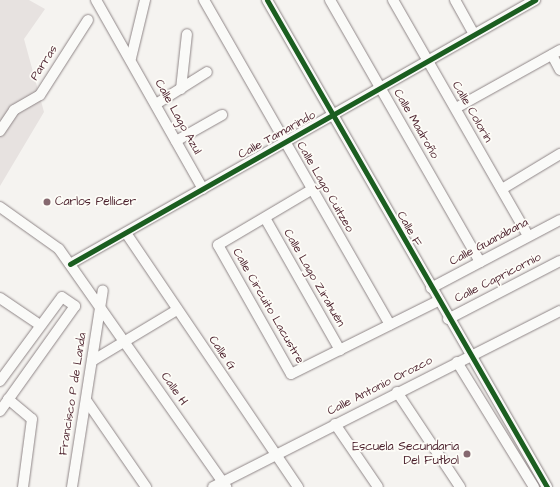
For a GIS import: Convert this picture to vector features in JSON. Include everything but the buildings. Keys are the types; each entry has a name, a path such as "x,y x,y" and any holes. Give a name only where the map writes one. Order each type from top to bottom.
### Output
{"street":[{"name":"Calle Lago Azul","path":"96,0 131,58 203,189"},
{"path":"131,58 145,0"},
{"name":"Calle Lago Cuitzeo","path":"204,0 284,143 390,325"},
{"name":"Calle F","path":"267,0 448,319 547,487"},
{"name":"Calle Madroño","path":"330,0 480,262"},
{"name":"Calle Colorín","path":"394,0 528,236"},
{"path":"455,0 474,34"},
{"name":"Calle Tamarindo","path":"70,264 474,34 522,3 535,0"},
{"name":"Parras","path":"0,131 14,110 40,95 88,20"},
{"path":"180,89 187,34"},
{"path":"456,108 556,52 560,70"},
{"path":"156,104 207,72"},
{"path":"176,141 222,115"},
{"path":"502,189 560,154"},
{"name":"Calle Circuito Lacustre","path":"311,190 218,245 291,374 438,301"},
{"name":"Calle H","path":"0,207 45,236 70,264 126,341 224,485"},
{"name":"Calle Lago Zirahuén","path":"265,218 340,350"},
{"name":"Calle Guanábana","path":"431,288 560,220"},
{"name":"Calle G","path":"126,233 298,487"},
{"name":"Calle Capricornio","path":"448,319 560,261"},
{"name":"Francisco P de Landa","path":"72,487 103,290"},
{"path":"0,381 62,297 75,306 0,411"},
{"path":"0,298 40,326"},
{"path":"92,361 177,310"},
{"name":"Calle Antonio Orozco","path":"213,487 224,485 276,455 397,392 559,314"},
{"path":"457,362 534,487"},
{"path":"397,392 460,487"},
{"path":"8,400 32,419 23,487"},
{"path":"86,400 146,487"},
{"path":"335,424 378,487"}],"shaded area":[{"path":"0,0 29,0 45,9 24,39 44,112 0,186"}],"cycle path":[{"path":"267,0 547,487"},
{"path":"70,264 535,0"}],"place":[{"name":"Carlos Pellicer","path":"47,202"},
{"name":"Escuela Secundaria Del Futbol","path":"467,454"}]}
